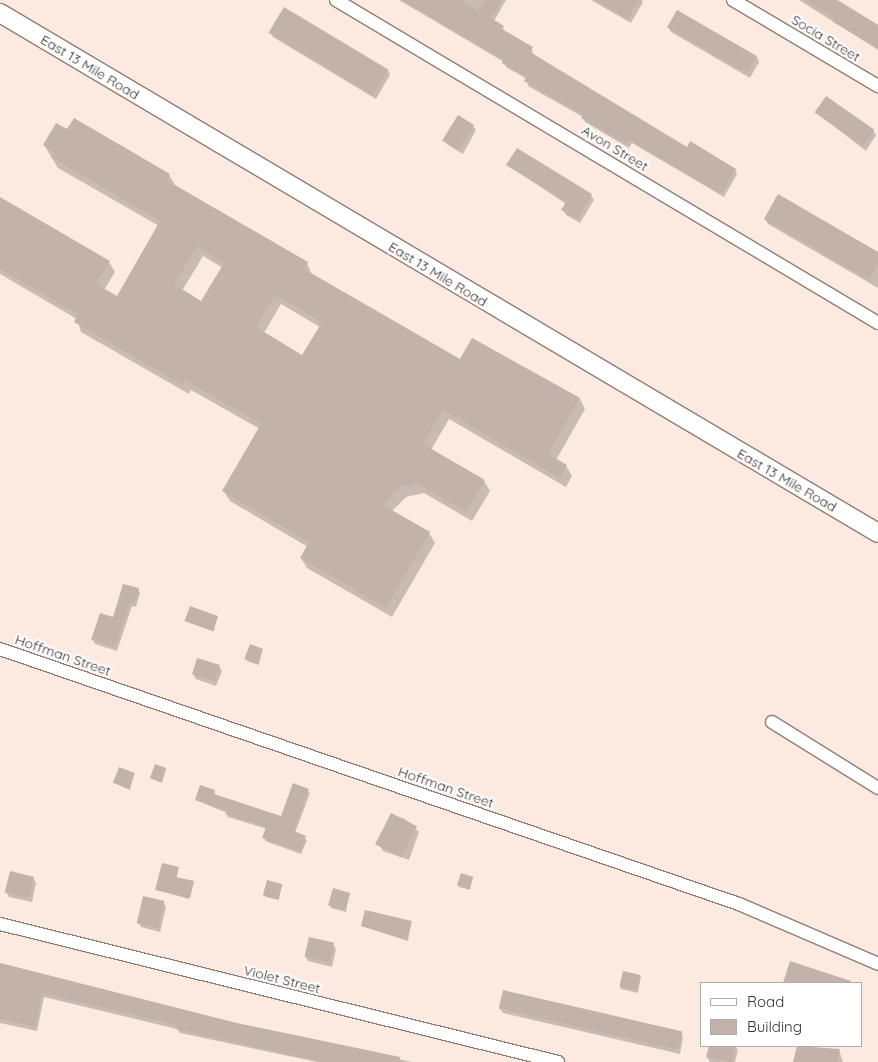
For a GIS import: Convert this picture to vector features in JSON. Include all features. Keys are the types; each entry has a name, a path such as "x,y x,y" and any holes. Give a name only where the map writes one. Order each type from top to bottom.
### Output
{"main road":[{"name":"East 13 Mile Road","path":"0,13 878,533"}],"street":[{"name":"Avon Street","path":"336,0 878,322"},
{"name":"Socia Street","path":"733,0 878,86"},
{"name":"Hoffman Street","path":"0,649 739,904 878,964"},
{"path":"772,722 878,788"},
{"name":"Violet Street","path":"0,924 558,1062"}],"building":[{"path":"402,0 460,0 478,11 485,0 502,0 491,18 504,26 502,29 533,47 530,52 687,147 690,141 736,169 721,194 629,140 627,144 581,118 583,115 524,81 526,77 502,63 503,60"},
{"path":"594,0 639,0 628,19"},
{"path":"805,0 836,0 878,25 878,48 833,22 835,18"},
{"path":"284,7 389,70 373,96 269,33"},
{"path":"677,10 757,56 747,73 667,27"},
{"path":"826,96 874,130 863,146 815,112"},
{"path":"458,115 474,125 458,151 442,140"},
{"path":"74,118 170,174 166,180 308,262 304,269 460,359 472,338 580,398 548,454 567,465 560,478 443,410 423,444 485,480 466,512 418,484 400,487 383,505 430,532 386,608 300,558 309,542 222,491 261,424 185,380 183,385 74,322 78,314 0,269 0,197 110,261 96,284 117,296 160,221 51,157 54,152 43,145 56,123 67,129","holes":["197,246 224,263 201,301 174,284","275,295 322,322 302,355 256,327"]},
{"path":"517,148 592,194 578,219 561,210 566,202 506,165"},
{"path":"778,194 878,252 878,264 869,280 764,219"},
{"path":"123,584 139,588 134,604 130,603 115,647 91,640 100,613 113,617"},
{"path":"190,606 218,616 213,631 185,621"},
{"path":"250,644 263,649 257,664 244,659"},
{"path":"197,658 220,665 215,681 192,674"},
{"path":"155,764 166,768 161,782 150,778"},
{"path":"119,767 135,773 129,789 113,783"},
{"path":"293,783 309,789 294,831 306,836 300,852 262,838 266,827 225,814 227,811 195,800 200,785 215,790 214,794 281,816"},
{"path":"391,813 417,826 401,857 375,844"},
{"path":"162,863 179,867 176,877 194,881 190,898 155,890"},
{"path":"10,871 34,877 29,898 5,892"},
{"path":"461,873 473,877 469,889 457,885"},
{"path":"267,880 282,884 278,900 263,895"},
{"path":"333,888 350,893 345,910 328,905"},
{"path":"143,896 164,901 158,928 137,923"},
{"path":"365,910 412,921 407,940 361,926"},
{"path":"309,937 334,943 330,962 305,956"},
{"path":"790,961 851,981 851,982 783,982"},
{"path":"0,963 237,1023 400,1057 400,1062 323,1062 176,1029 177,1025 42,993 35,1027 0,1019"},
{"path":"623,971 641,975 637,991 619,987"},
{"path":"503,990 682,1031 678,1050 499,1009"},
{"path":"709,1047 736,1047 732,1062 706,1057"},
{"path":"797,1047 840,1049 837,1062 793,1062"}]}
